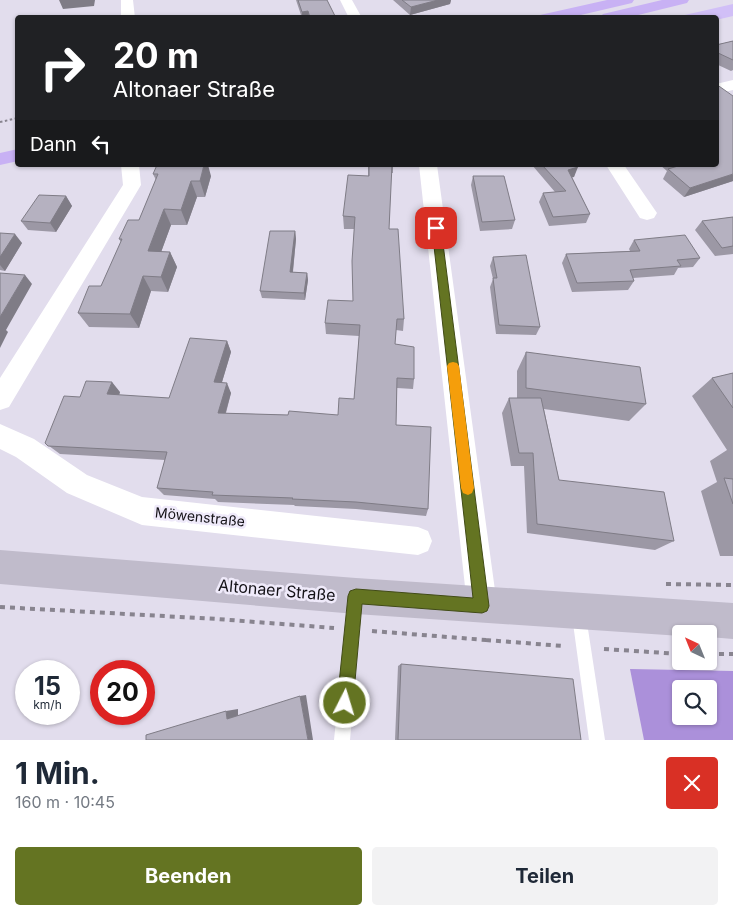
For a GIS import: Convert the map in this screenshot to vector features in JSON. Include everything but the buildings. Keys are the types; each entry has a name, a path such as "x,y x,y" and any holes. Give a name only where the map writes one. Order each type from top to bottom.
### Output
{"highway":[{"path":"559,15 627,0"},
{"path":"617,15 682,0"},
{"path":"0,142 15,139"},
{"path":"0,159 15,156"}],"main road":[{"name":"Altonaer Straße","path":"0,567 354,613 482,606 733,621"}],"street":[{"path":"127,0 128,15"},
{"path":"346,0 354,15"},
{"path":"719,88 733,85"},
{"path":"0,399 132,185 130,167"},
{"path":"435,167 482,606"},
{"path":"616,167 647,213"},
{"name":"Möwenstraße","path":"0,436 26,448 77,484 142,511 418,541"}],"lane":[{"path":"578,612 597,740"},
{"path":"342,740 354,613"}],"path":[{"path":"0,122 15,119"},
{"path":"0,607 217,618 354,613 486,640 482,606"},
{"path":"718,654 733,654"}],"shaded area":[{"path":"733,4 733,16 719,19 719,15 685,15"},
{"path":"630,669 733,671 733,740 644,740"}],"slow traffic":[{"path":"453,366 468,488"}],"route":[{"path":"345,703 356,596 482,606 436,228"}]}
